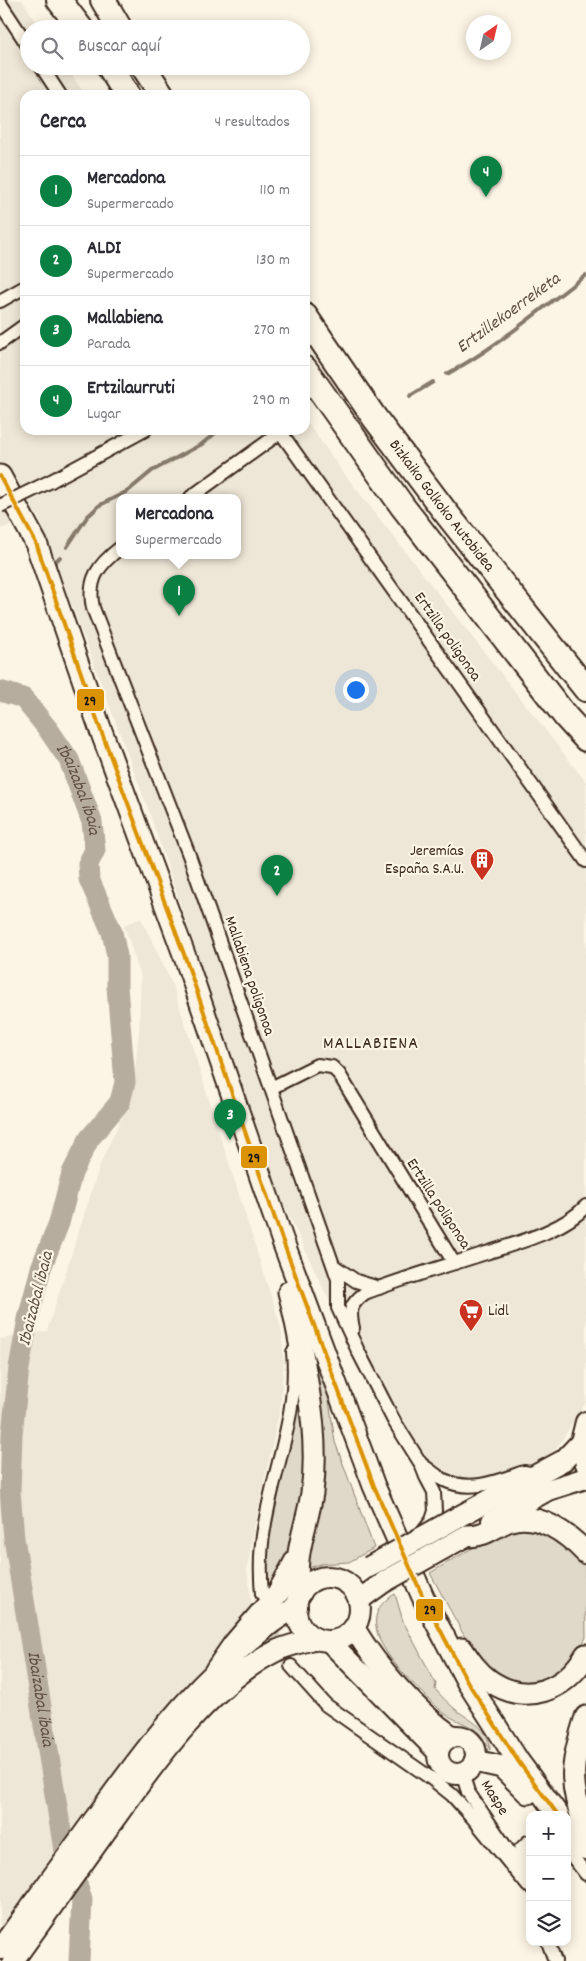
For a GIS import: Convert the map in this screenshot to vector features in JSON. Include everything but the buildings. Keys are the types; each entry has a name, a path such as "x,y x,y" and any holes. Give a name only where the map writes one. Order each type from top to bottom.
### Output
{"highway":[{"path":"59,0 74,20"},
{"path":"69,0 81,20"},
{"path":"103,0 115,20"},
{"path":"115,75 124,90"},
{"path":"149,75 159,90"},
{"name":"Bizkaiko Golkoko Autobidea","path":"310,323 374,417 443,509 586,688"},
{"name":"Bizkaiko Golkoko Autobidea","path":"310,376 403,507 566,717 586,739"},
{"path":"0,476 36,543 100,728 185,957 288,1257 374,1486 423,1597 467,1681 518,1761 555,1811"},
{"path":"566,717 580,750 586,758"},
{"path":"240,1118 294,1310 311,1405 314,1447 312,1492 298,1556 296,1579 298,1601"},
{"path":"374,1486 401,1528 456,1640 473,1666 488,1680 504,1690 526,1693 543,1692 561,1684 578,1668 586,1655"},
{"path":"462,1527 480,1536 507,1521 518,1518 532,1520 557,1528 573,1539 586,1553"},
{"path":"216,1670 234,1644 278,1594 298,1556"},
{"path":"586,1717 577,1744 572,1769 578,1807 586,1827"},
{"path":"468,1767 502,1767 511,1774 542,1811"},
{"path":"575,1847 586,1864"},
{"path":"526,1850 524,1852 526,1883"}],"main road":[{"path":"586,1422 581,1442 586,1464"},
{"path":"359,1600 538,1473 564,1460 581,1442"},
{"path":"339,1579 369,1567 418,1538 462,1527 548,1490 586,1478"},
{"path":"0,1949 126,1790 232,1681 276,1650 322,1640 339,1639 347,1635 354,1628 359,1619 359,1600 348,1584 330,1577 313,1581 298,1601 216,1670 183,1703 126,1790 12,1961"},
{"path":"298,1601 301,1625 307,1633 322,1640 438,1752 440,1763 443,1767 452,1773 468,1767 475,1750 469,1740 453,1736 441,1728 405,1693 376,1661 354,1628"},
{"path":"438,1752 443,1742 453,1736"}],"street":[{"path":"0,3 20,33"},
{"path":"47,75 57,90"},
{"path":"0,301 20,290"},
{"path":"1,341 20,328"},
{"path":"0,506 136,435"},
{"name":"Ertzilla poligonoa","path":"195,494 275,435"},
{"name":"Ertzilla poligonoa","path":"283,435 586,861"},
{"name":"Mallabiena poligonoa","path":"116,552 101,566 93,579 90,594 93,608 195,874 334,1266 338,1279 338,1308 358,1351"},
{"name":"Ertzilla poligonoa","path":"271,1088 318,1065 332,1066 339,1074 454,1264 527,1240 579,1214 586,1206"},
{"path":"418,1538 432,1520 435,1511 434,1492 421,1464 394,1421 358,1351 350,1314 354,1301 365,1293 454,1264"},
{"path":"334,1266 356,1281 379,1288"},
{"path":"262,1594 260,1564 264,1528 291,1406 294,1359 286,1280"},
{"path":"421,1464 445,1480 464,1486 482,1486 524,1472 538,1473"},
{"path":"291,1666 326,1705 452,1795 526,1883"},
{"name":"Maspe","path":"468,1767 468,1792 483,1816 506,1845 526,1883"},
{"path":"575,1847 572,1856 586,1874"},
{"path":"549,1946 555,1961"}],"shaded area":[{"path":"0,0 22,0 35,20 20,20 20,75 72,75 82,90 20,90 20,435 310,435 310,426 342,471 586,782 586,1402 551,1457 472,1490 435,1479 404,1449 379,1407 275,1186 150,814 38,515 0,529"},
{"path":"141,918 173,986 281,1328 284,1362 280,1409 247,1569 252,1609 187,1686 0,1933 0,1339 47,1331 101,1162 132,1095 139,1033 141,977 124,925"},
{"path":"304,1327 328,1393 335,1442 374,1548 349,1562 321,1564 308,1568"},
{"path":"299,1373 305,1453 302,1490 287,1564 268,1595 266,1568 268,1543 294,1423"},
{"path":"541,1527 573,1548 585,1566 586,1637 574,1664 539,1682 524,1683 503,1678 487,1668 467,1641 430,1573 506,1528"},
{"path":"395,1594 403,1621 436,1684 435,1689 455,1709 483,1731 487,1736 490,1750 476,1731 448,1716 435,1706 401,1671 382,1644 377,1630 376,1617 382,1604"}],"waterway":[{"name":"Ertzillekoerreketa","path":"447,374 501,340 586,275"},
{"name":"Ertzillekoerreketa","path":"410,396 433,382"},
{"name":"Ertzillekoerreketa","path":"122,494 152,471 202,444 213,435"},
{"name":"Ertzillekoerreketa","path":"67,547 87,517 100,505 116,497"},
{"name":"Ertzillekoerreketa","path":"54,568 55,562 60,557"},
{"name":"Ibaizabal ibaia","path":"0,691 23,698 48,729 69,760 92,822 95,850 88,864 89,879 112,932 117,956 117,987 125,1082 120,1102 89,1139 72,1173 59,1223 41,1268 28,1319 19,1368 12,1434 10,1491 14,1538 63,1844 82,1899 79,1961"}],"tunnel":[{"path":"267,1618 281,1651 291,1666"}],"transit line":[{"name":"29","path":"0,476 36,543 100,728 185,957 282,1239 374,1486 423,1597 467,1681 518,1761 555,1811"}],"place":[{"name":"Ertzilaurruti","path":"486,197"},
{"name":"Mercadona","path":"179,616"},
{"name":"Jeremías España S.A.U.","path":"482,881"},
{"name":"ALDI","path":"277,896"},
{"name":"Mallabiena","path":"230,1140"},
{"name":"Lidl","path":"471,1332"}],"district":[{"name":"MALLABIENA","path":"371,1044"}]}
